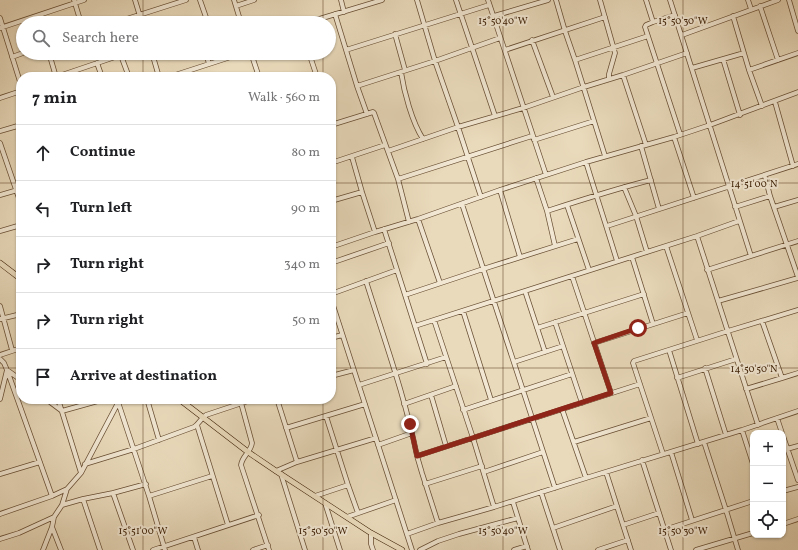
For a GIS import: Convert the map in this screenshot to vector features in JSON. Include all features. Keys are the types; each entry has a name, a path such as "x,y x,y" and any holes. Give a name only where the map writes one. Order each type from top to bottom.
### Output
{"main road":[{"path":"0,262 16,275"},
{"path":"185,404 248,452 371,533 402,550"}],"street":[{"path":"36,16 74,1 84,0"},
{"path":"135,0 139,14"},
{"path":"133,16 186,0"},
{"path":"200,0 206,16"},
{"path":"234,0 239,16"},
{"path":"236,6 254,0"},
{"path":"340,0 344,12"},
{"path":"329,16 381,0"},
{"path":"417,0 435,61 480,197"},
{"path":"456,0 495,116"},
{"path":"494,16 548,0"},
{"path":"556,0 605,156"},
{"path":"600,0 615,54 609,79"},
{"path":"646,0 653,22"},
{"path":"671,0 751,256"},
{"path":"748,0 751,9"},
{"path":"682,35 778,0"},
{"path":"789,0 798,31"},
{"path":"74,1 79,16"},
{"path":"346,50 461,13 489,2 546,175"},
{"path":"760,6 778,60"},
{"path":"675,15 653,22 645,27 680,134"},
{"path":"733,16 749,70 762,106"},
{"path":"336,17 367,114"},
{"path":"505,50 605,17"},
{"path":"0,18 1,28 17,72"},
{"path":"1,28 16,23"},
{"path":"394,34 403,71 402,81 409,106 423,139"},
{"path":"576,60 648,36"},
{"path":"357,86 500,38"},
{"path":"532,40 553,97"},
{"path":"388,151 458,127 523,108 658,64 687,53"},
{"path":"692,68 744,53"},
{"path":"749,70 798,53"},
{"path":"12,57 16,56"},
{"path":"722,59 740,114"},
{"path":"50,60 54,72"},
{"path":"71,72 105,60"},
{"path":"122,60 127,72"},
{"path":"154,60 158,72"},
{"path":"208,60 209,64"},
{"path":"185,72 221,60"},
{"path":"253,60 257,72"},
{"path":"311,60 315,72"},
{"path":"97,63 100,72"},
{"path":"623,75 659,209"},
{"path":"336,245 418,219 536,178 605,156 674,137 775,102 798,92"},
{"path":"0,98 16,93"},
{"path":"775,102 793,166"},
{"path":"336,123 373,112 374,113 398,179 408,222"},
{"path":"398,179 468,157 594,121"},
{"path":"0,131 16,126"},
{"path":"674,137 694,198"},
{"path":"0,143 6,162 16,184"},
{"path":"336,162 385,145"},
{"path":"352,157 375,232"},
{"path":"0,164 6,162"},
{"path":"586,162 617,262"},
{"path":"607,226 729,186 765,176 798,164"},
{"path":"718,301 798,278 770,196 765,176"},
{"path":"536,178 555,246"},
{"path":"546,211 624,186 651,180"},
{"path":"624,186 636,216 647,252"},
{"path":"500,190 520,257"},
{"path":"0,195 16,191"},
{"path":"336,200 362,192"},
{"path":"735,207 770,196"},
{"path":"774,207 798,200"},
{"path":"462,204 555,488"},
{"path":"567,205 589,270"},
{"path":"418,219 440,283"},
{"path":"415,326 617,262 739,221"},
{"path":"0,231 16,226"},
{"path":"384,229 427,364"},
{"path":"697,236 758,425"},
{"path":"405,295 578,239"},
{"path":"707,270 798,241"},
{"path":"336,261 388,243"},
{"path":"666,246 697,340"},
{"path":"632,257 653,324"},
{"path":"336,292 397,270"},
{"path":"572,276 611,393"},
{"path":"366,281 396,373 417,456 438,524"},
{"path":"525,291 545,352"},
{"path":"537,328 644,294"},
{"path":"0,306 2,318 12,350"},
{"path":"663,454 633,363 634,361 697,340 798,310"},
{"path":"463,311 492,400"},
{"path":"594,343 688,313"},
{"path":"2,318 16,315"},
{"path":"336,315 412,550"},
{"path":"434,320 494,507"},
{"path":"762,321 782,378"},
{"path":"555,322 582,403"},
{"path":"336,337 342,335"},
{"path":"514,362 563,346"},
{"path":"16,349 0,357 7,370 16,395"},
{"path":"669,350 698,444"},
{"path":"359,385 446,357"},
{"path":"677,378 736,359"},
{"path":"706,368 726,435"},
{"path":"7,370 16,376"},
{"path":"0,399 7,370"},
{"path":"336,375 354,370"},
{"path":"746,389 798,373"},
{"path":"464,410 572,374"},
{"path":"417,456 640,384"},
{"path":"404,404 456,386"},
{"path":"431,395 446,446"},
{"path":"19,404 52,496"},
{"path":"53,404 62,411"},
{"path":"60,404 81,473"},
{"path":"62,411 83,404"},
{"path":"0,514 52,496 67,489 81,473 117,404"},
{"path":"120,404 150,496 164,548"},
{"path":"148,404 159,440"},
{"path":"85,464 134,449 197,425 202,417 234,404"},
{"path":"242,404 252,447 242,459 241,465 269,548 254,550"},
{"path":"279,404 297,462"},
{"path":"286,428 365,404"},
{"path":"562,409 586,478"},
{"path":"407,534 513,502 642,460 698,444 798,411"},
{"path":"326,416 358,513"},
{"path":"574,442 651,418"},
{"path":"778,418 782,430"},
{"path":"197,425 228,525"},
{"path":"742,430 750,455"},
{"path":"378,445 412,433"},
{"path":"276,470 297,462 376,438"},
{"path":"704,442 738,550"},
{"path":"786,445 798,478"},
{"path":"787,449 798,446"},
{"path":"484,472 543,452"},
{"path":"671,452 692,520"},
{"path":"642,460 671,550"},
{"path":"0,474 40,462"},
{"path":"425,484 482,466"},
{"path":"606,472 631,550"},
{"path":"281,474 305,550"},
{"path":"150,496 212,476"},
{"path":"62,505 146,484"},
{"path":"315,496 348,485"},
{"path":"786,491 798,487"},
{"path":"44,550 54,518 62,505 67,489"},
{"path":"541,492 560,550"},
{"path":"113,493 133,550"},
{"path":"84,499 100,550"},
{"path":"347,517 396,500"},
{"path":"513,502 527,548 514,550"},
{"path":"664,530 750,502"},
{"path":"325,503 340,550"},
{"path":"553,528 616,506"},
{"path":"623,525 658,513"},
{"path":"153,550 164,548 259,515"},
{"path":"0,539 54,518"},
{"path":"420,550 438,541 459,534 518,518"},
{"path":"786,523 798,519"},
{"path":"52,527 61,550"},
{"path":"371,533 371,544 373,550"},
{"path":"696,550 750,533"},
{"path":"194,537 198,550"},
{"path":"598,550 628,540"}],"route":[{"path":"410,424 417,456 611,393 594,343 638,328"}]}
